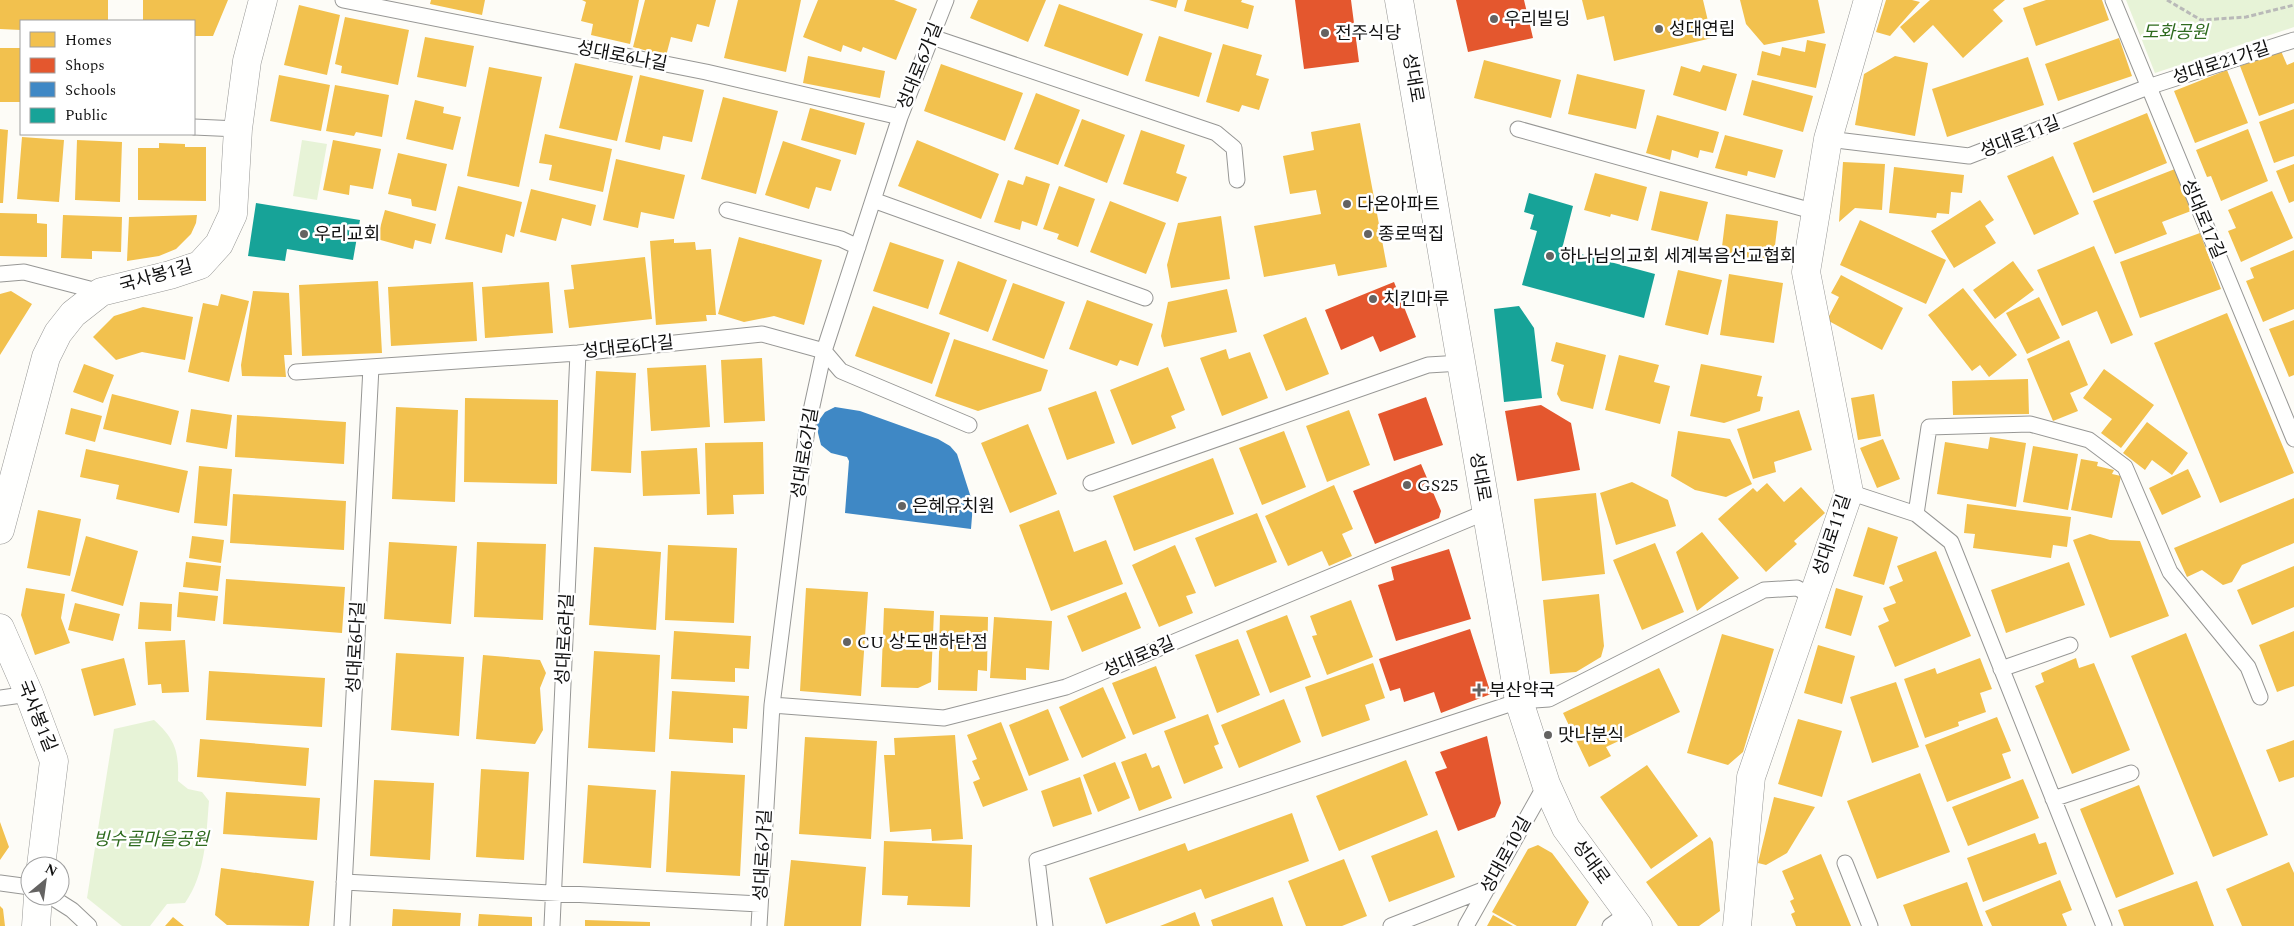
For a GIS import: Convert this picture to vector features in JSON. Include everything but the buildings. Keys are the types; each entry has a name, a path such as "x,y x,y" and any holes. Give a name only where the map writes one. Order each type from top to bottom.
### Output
{"street":[{"name":"국사봉1길","path":"0,530 5,489 46,357 58,333 73,314 101,292 170,275 200,264 219,244 233,214 238,129 247,61 263,0"},
{"name":"성대로","path":"1399,0 1519,701 1546,784 1566,828 1626,922"},
{"name":"성대로11길","path":"1737,926 1751,777 1849,492 1806,272 1828,139 1868,0"},
{"name":"국사봉1길","path":"0,628 29,694 54,761 42,856"},
{"path":"36,926 37,906"}],"lane":[{"name":"성대로6나길","path":"342,0 706,72 900,117"},
{"name":"성대로6가길","path":"759,926 772,705 807,428 824,351 873,200 900,117 946,0"},
{"name":"성대로17길","path":"2113,0 2294,439"},
{"path":"932,36 1216,133 1234,148 1237,180"},
{"name":"성대로21가길","path":"2148,87 2294,40"},
{"name":"성대로11길","path":"1828,139 1969,156 2148,87"},
{"path":"195,127 238,129"},
{"path":"1518,129 1816,212"},
{"path":"873,200 1145,298"},
{"path":"727,210 840,239 858,247"},
{"path":"0,274 24,272 101,292"},
{"name":"성대로6다길","path":"296,372 578,353 762,334 824,351"},
{"path":"824,351 841,371 969,425"},
{"name":"성대로6라길","path":"552,926 578,353"},
{"path":"1091,483 1428,365 1461,363"},
{"name":"성대로6다길","path":"342,926 370,367"},
{"path":"1916,514 1929,427 2030,424 2088,440 2125,467 2170,572 2248,668 2260,697"},
{"path":"1849,492 1916,514 1951,542 2104,926"},
{"name":"성대로8길","path":"772,705 944,718 1066,688 1486,512"},
{"path":"1045,926 1037,860 1519,701 1549,698 1764,590 1797,588 1812,596"},
{"path":"2001,669 2070,645"},
{"path":"0,698 29,694"},
{"path":"2053,799 2131,773"},
{"name":"성대로10길","path":"1466,926 1546,784"},
{"path":"1845,863 1870,926"},
{"path":"344,882 760,904"},
{"path":"0,883 20,886"},
{"path":"1391,926 1488,888"},
{"path":"66,906 89,926"}],"path":[{"path":"2167,0 2201,20 2246,17 2294,5"}],"green space":[{"name":"도화공원","path":"2126,0 2294,0 2294,27 2155,73"},
{"path":"302,140 327,144 317,200 293,196"},
{"name":"빙수골마을공원","path":"154,720 172,740 175,747 178,762 178,781 188,789 202,792 209,801 204,854 197,879 185,903 167,904 150,926 122,926 87,898 114,729"}],"place":[{"name":"우리빌딩","path":"1494,19"},
{"name":"성대연립","path":"1659,29"},
{"name":"전주식당","path":"1325,33"},
{"name":"다온아파트","path":"1347,204"},
{"name":"우리교회","path":"304,234"},
{"name":"종로떡집","path":"1368,234"},
{"name":"하나님의교회 세계복음선교협회","path":"1550,256"},
{"name":"치킨마루","path":"1373,299"},
{"name":"GS25","path":"1407,485"},
{"name":"은혜유치원","path":"902,506"},
{"name":"CU 상도맨하탄점","path":"847,642"},
{"name":"부산약국","path":"1479,690"},
{"name":"맛나분식","path":"1548,735"}]}
